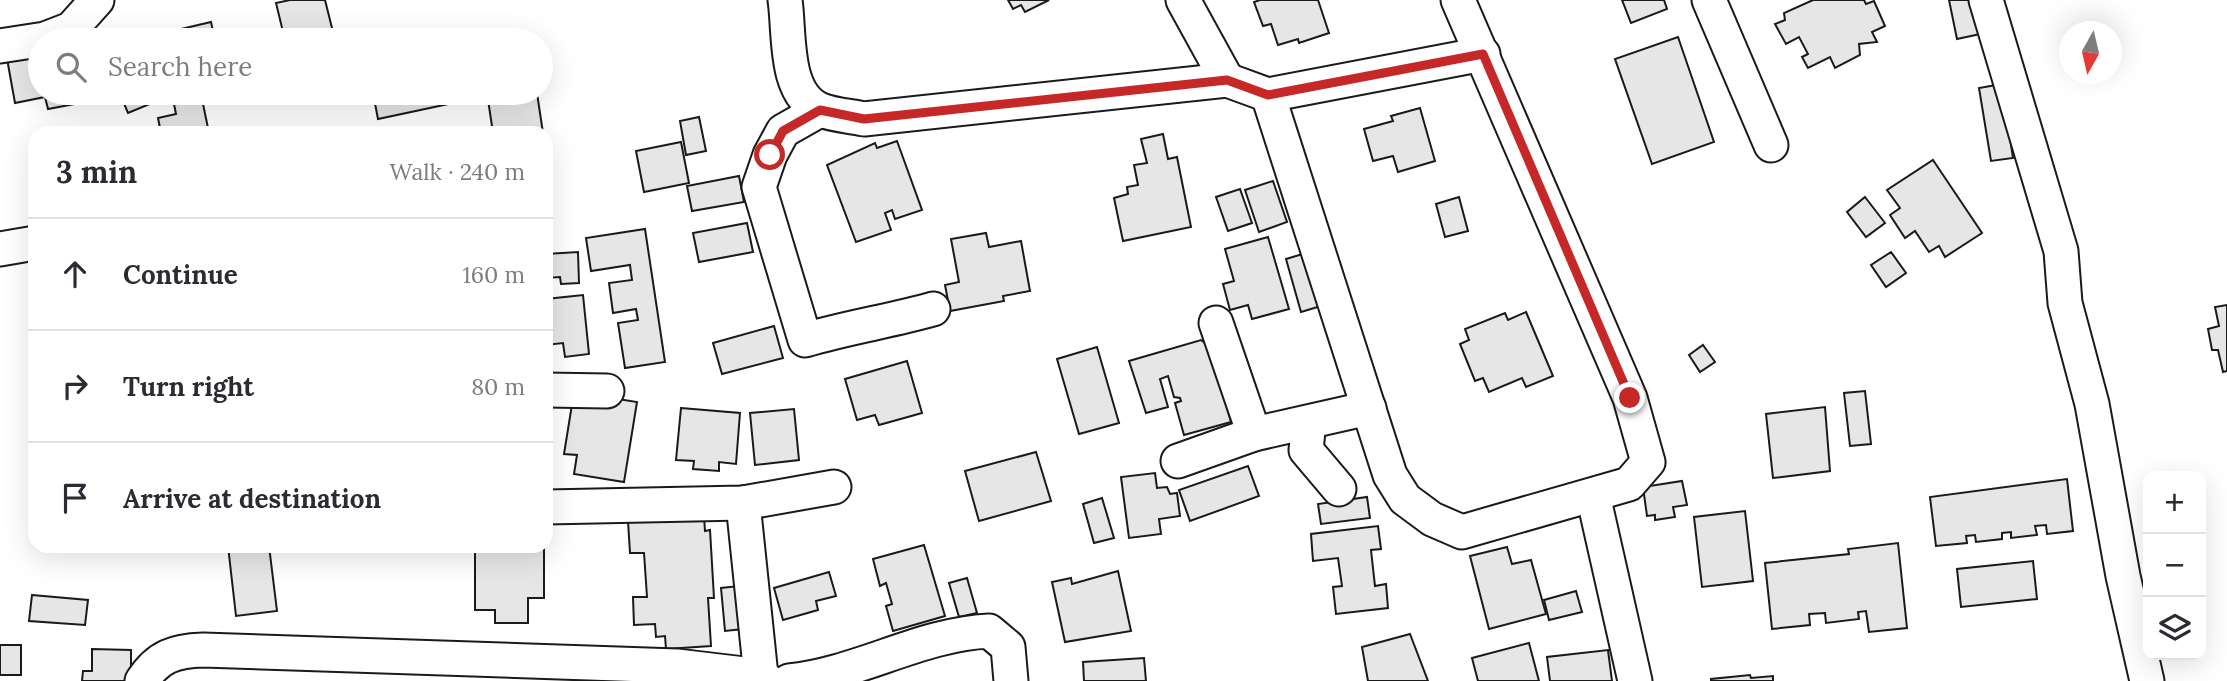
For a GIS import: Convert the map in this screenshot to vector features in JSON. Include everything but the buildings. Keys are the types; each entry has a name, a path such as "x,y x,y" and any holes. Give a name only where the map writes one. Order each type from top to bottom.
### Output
{"street":[{"path":"72,28 97,0"},
{"path":"785,0 794,77 802,97 820,110 864,119 1227,80 1268,95 1483,54"},
{"path":"1183,0 1227,80"},
{"path":"1268,95 1390,475 1405,499 1432,519 1462,532 1629,484 1648,461 1630,398 1458,0"},
{"path":"1709,0 1771,145"},
{"path":"1986,0 2061,251 2065,303 2092,404 2123,576 2147,681"},
{"path":"0,46 28,42"},
{"path":"820,110 783,131 770,155 759,187 806,340 848,327 894,321 933,309"},
{"path":"0,249 28,244"},
{"path":"1216,323 1254,434"},
{"path":"553,390 607,391"},
{"path":"1178,461 1254,434 1369,408"},
{"path":"1308,422 1306,450 1339,489"},
{"path":"553,507 743,503 834,487"},
{"path":"1593,495 1635,681"},
{"path":"743,503 773,679"},
{"path":"142,681 157,661 176,651 432,669 600,672 677,666 773,679 845,669 965,632 989,631 1008,647 1011,681"}],"route":[{"path":"770,155 783,131 820,110 864,119 1227,80 1268,95 1483,54 1630,398"}]}
